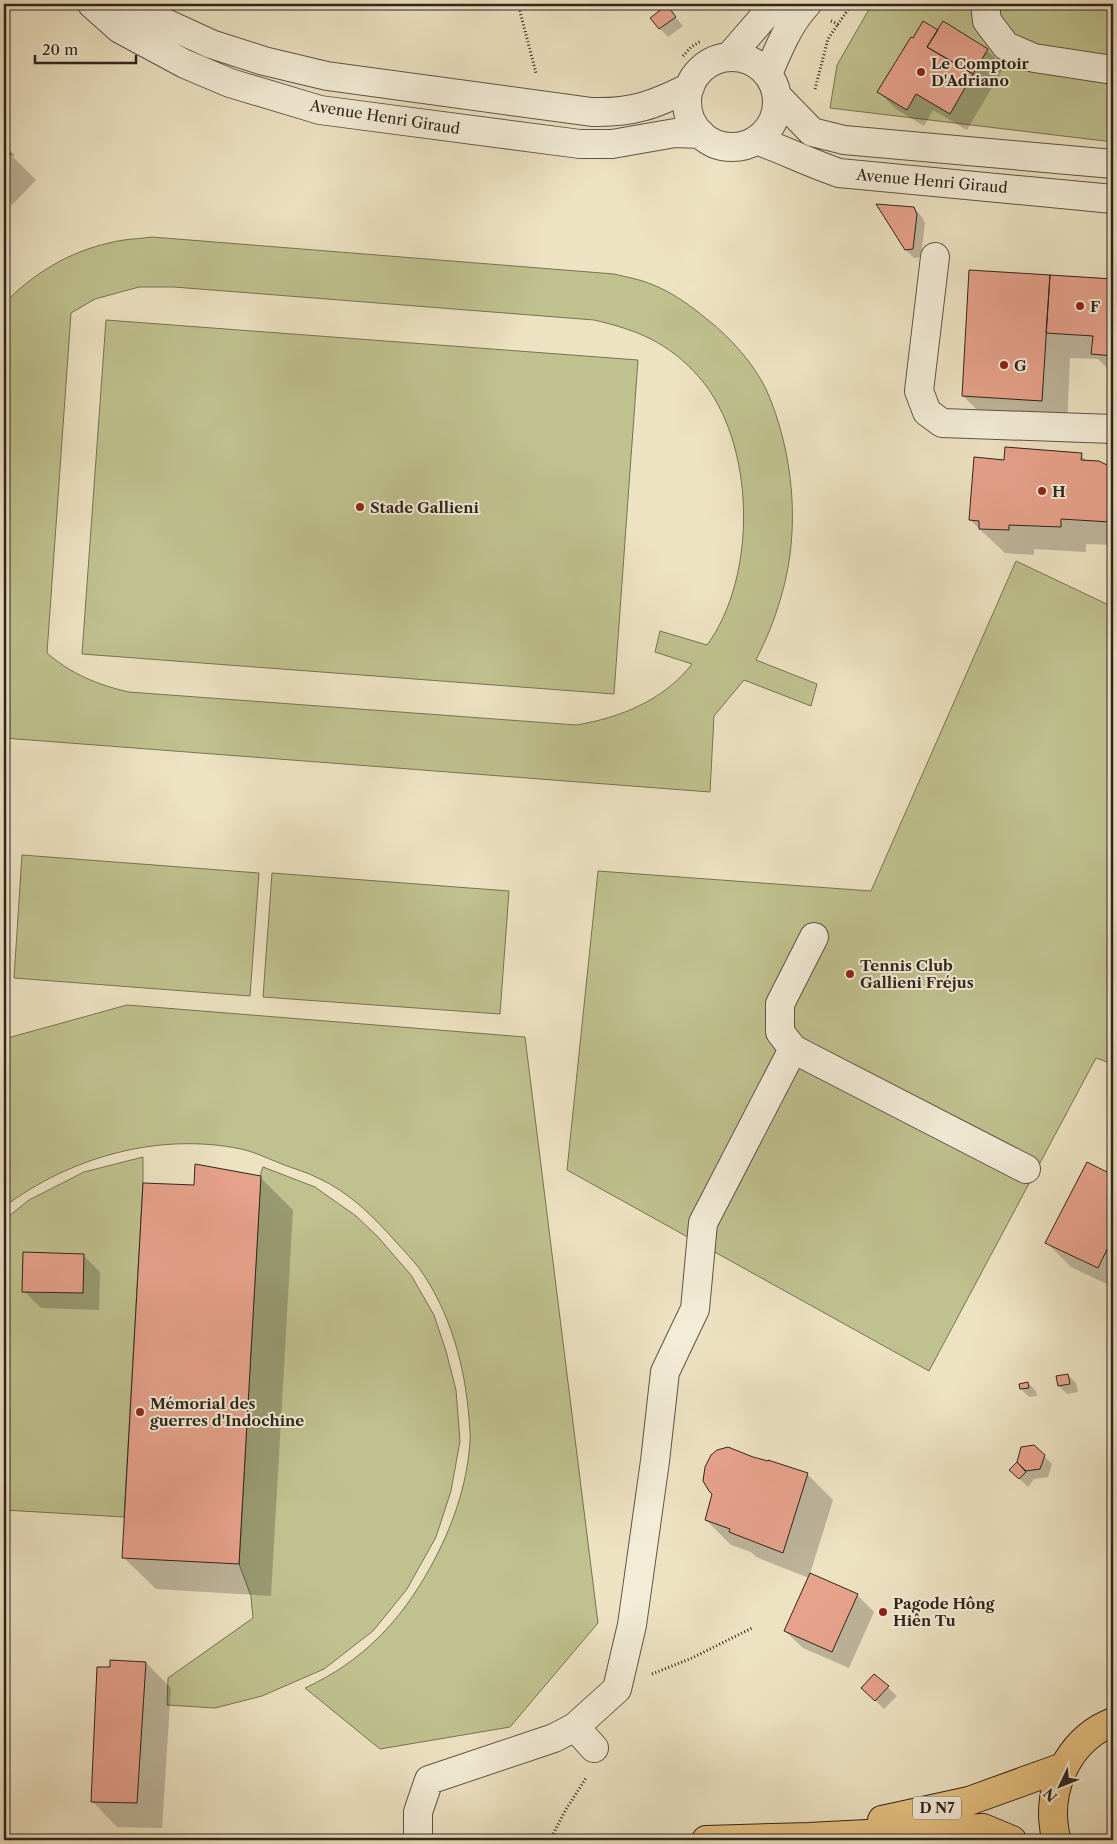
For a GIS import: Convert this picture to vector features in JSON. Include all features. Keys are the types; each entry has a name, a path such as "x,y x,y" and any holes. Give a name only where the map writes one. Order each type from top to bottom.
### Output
{"main road":[{"path":"1057,1840 1054,1833 1053,1800 1063,1767 1080,1744 1103,1726 1113,1722"},
{"name":"D N7","path":"809,1837 969,1801 1063,1767"},
{"name":"D N7","path":"706,1840 983,1828 1012,1840"}],"street":[{"name":"Avenue Henri Giraud","path":"92,4 120,29 185,64 230,83 320,110 580,144 612,144 675,133 702,134"},
{"path":"124,4 211,44 264,62 328,76 592,112 617,113 649,106 690,87"},
{"path":"729,57 775,4"},
{"path":"807,4 795,20 778,50 772,85 777,109 773,121 766,132 756,140 745,145 733,147 722,146 711,141 694,124 689,112 688,99 690,87 696,76 705,66 716,60 729,57 751,61 772,85 812,132 844,140 1113,164"},
{"path":"985,4 987,21 1006,46 1034,58 1113,70"},
{"name":"Avenue Henri Giraud","path":"756,140 790,152 813,164 838,172 1113,199"},
{"path":"888,144 910,158 927,181"},
{"path":"936,257 919,391 927,412 942,423 1113,429"},
{"path":"814,937 780,1004 780,1032 793,1049 1026,1169"},
{"path":"418,1840 418,1812 429,1780 554,1738 575,1727 617,1689 633,1615 656,1460 665,1372 696,1309 703,1223 793,1049"},
{"path":"575,1727 594,1748"}],"path":[{"path":"518,4 539,84 539,105"},
{"path":"815,93 828,39 838,24"},
{"path":"681,57 691,47 704,39"},
{"path":"617,1689 692,1658 752,1628"},
{"path":"550,1840 565,1811 578,1792"}],"green space":[{"path":"872,4 1113,4 1113,142 830,108 837,65"},
{"path":"152,237 614,274 637,279 674,295 708,320 741,351 761,379 776,413 783,439 792,492 791,546 779,605 756,660 817,684 811,706 744,680 714,716 710,792 4,738 4,304 39,274 66,258 109,243","holes":["139,287 174,287 594,320 638,333 663,346 676,355 699,377 718,404 731,437 740,472 744,510 742,547 735,583 724,616 707,645 660,631 655,652 692,664 681,677 655,697 625,712 609,718 576,725 129,692 106,686 75,673 66,667 47,653 71,313 95,299"]},
{"name":"Stade Gallieni","path":"106,320 638,360 614,694 82,654"},
{"name":"Tennis Club Gallieni Fréjus","path":"1016,561 1113,607 1113,1064 1096,1058 929,1371 567,1170 598,871 871,891"},
{"path":"22,855 259,873 250,996 14,978"},
{"path":"272,873 509,891 500,1014 263,997"},
{"path":"127,1005 525,1037 598,1623 510,1727 380,1749 305,1688 345,1666 378,1638 407,1605 446,1537 466,1475 470,1436 467,1398 460,1359 454,1340 430,1285 411,1258 379,1223 340,1190 314,1176 246,1150 210,1145 179,1144 147,1147 86,1162 57,1174 30,1189 4,1207 4,1039"},
{"path":"143,1157 124,1517 4,1510 4,1220 29,1200 84,1172"},
{"path":"263,1167 315,1187 356,1216 378,1237 411,1275 434,1315 446,1351 456,1390 460,1441 451,1491 436,1537 407,1589 373,1631 324,1669 262,1696 215,1708 167,1705 168,1678 253,1618 251,1596 239,1564 261,1172"}],"building":[{"path":"667,5 676,17 659,29 650,18"},
{"path":"923,21 938,30 927,47 973,74 950,114 916,94 907,110 877,92"},
{"path":"943,21 988,49 973,74 927,47"},
{"path":"4,147 11,154 4,162"},
{"path":"876,204 914,207 917,214 913,249 905,250"},
{"name":"G","path":"969,270 1050,275 1042,401 962,396"},
{"name":"F","path":"1050,275 1113,279 1113,356 1091,354 1093,336 1046,333"},
{"name":"H","path":"1005,447 1082,453 1081,460 1099,461 1113,468 1113,514 1110,522 1061,519 1061,527 1009,525 1009,530 979,529 979,521 969,520 974,457 1004,460"},
{"path":"1087,1162 1113,1175 1113,1237 1098,1268 1045,1243"},
{"path":"195,1164 261,1176 239,1564 122,1558 143,1183 194,1185"},
{"path":"23,1252 84,1254 83,1293 22,1292"},
{"path":"1068,1374 1070,1384 1058,1386 1056,1376"},
{"path":"1028,1382 1029,1388 1020,1389 1019,1384"},
{"path":"1034,1445 1045,1455 1040,1469 1026,1471 1017,1462 1021,1447"},
{"path":"728,1447 753,1457 808,1473 783,1553 729,1532 730,1529 705,1520 712,1494 703,1481 705,1467 711,1455 717,1450"},
{"path":"1017,1462 1026,1472 1019,1479 1009,1470"},
{"path":"810,1573 858,1594 832,1652 784,1631"},
{"path":"110,1660 146,1662 137,1803 91,1802 97,1667 110,1667"},
{"path":"874,1674 889,1686 875,1701 861,1688"}],"place":[{"name":"Le Comptoir D'Adriano","path":"921,72"},
{"name":"F","path":"1080,306"},
{"name":"G","path":"1004,365"},
{"name":"H","path":"1042,491"},
{"name":"Stade Gallieni","path":"360,507"},
{"name":"Tennis Club Gallieni Fréjus","path":"850,974"},
{"name":"Mémorial des guerres d'Indochine","path":"140,1412"},
{"name":"Pagode Hông Hiên Tu","path":"883,1612"}]}
